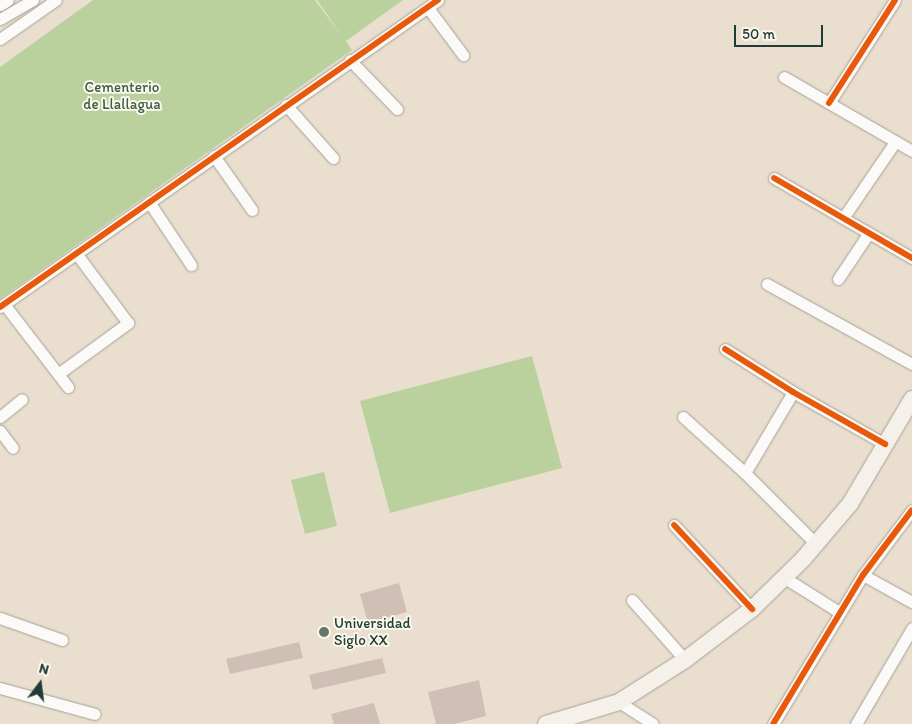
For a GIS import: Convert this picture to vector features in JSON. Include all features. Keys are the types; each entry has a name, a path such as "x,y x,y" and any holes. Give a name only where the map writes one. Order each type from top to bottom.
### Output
{"main road":[{"path":"546,724 619,702 686,660 752,609 785,578 850,504 912,399"}],"street":[{"path":"0,5 8,0"},
{"path":"0,19 33,0"},
{"path":"0,39 56,0"},
{"path":"68,388 2,306 438,0"},
{"path":"829,103 895,0"},
{"path":"428,8 463,55"},
{"path":"350,60 397,109"},
{"path":"784,78 912,151"},
{"path":"286,105 332,158"},
{"path":"843,218 895,142"},
{"path":"214,156 252,210"},
{"path":"774,178 912,258"},
{"path":"149,202 190,265"},
{"path":"838,279 868,234"},
{"path":"58,374 128,322 76,254"},
{"path":"767,284 912,364"},
{"path":"725,349 793,392 885,444"},
{"path":"745,473 793,392"},
{"path":"0,417 22,399"},
{"path":"683,417 745,473 816,544"},
{"path":"0,431 13,448"},
{"path":"773,724 863,575 912,510"},
{"path":"674,525 752,609"},
{"path":"863,575 912,602"},
{"path":"785,578 840,612"},
{"path":"632,600 686,660"},
{"path":"0,618 62,640"},
{"path":"856,724 912,628"},
{"path":"0,688 95,714"},
{"path":"619,702 653,724"}],"green space":[{"name":"Cementerio de Llallagua","path":"93,0 315,0 344,39 317,0 403,0 346,41 352,50 0,299 0,67"},
{"path":"532,356 562,468 390,513 360,401"},
{"path":"324,472 337,526 305,534 291,480"}],"building":[{"path":"399,583 407,612 368,623 360,594"},
{"path":"299,642 303,658 230,674 226,659"},
{"path":"382,658 386,673 313,690 309,675"},
{"path":"479,680 486,716 454,724 436,724 428,692"},
{"path":"374,703 380,724 334,724 331,714"}],"cycle path":[{"path":"0,307 438,0"},
{"path":"829,103 895,0"},
{"path":"774,178 912,258"},
{"path":"725,349 793,392 885,444"},
{"path":"773,724 863,575 912,510"},
{"path":"674,525 752,609"}],"place":[{"name":"Universidad Siglo XX","path":"324,632"}]}
